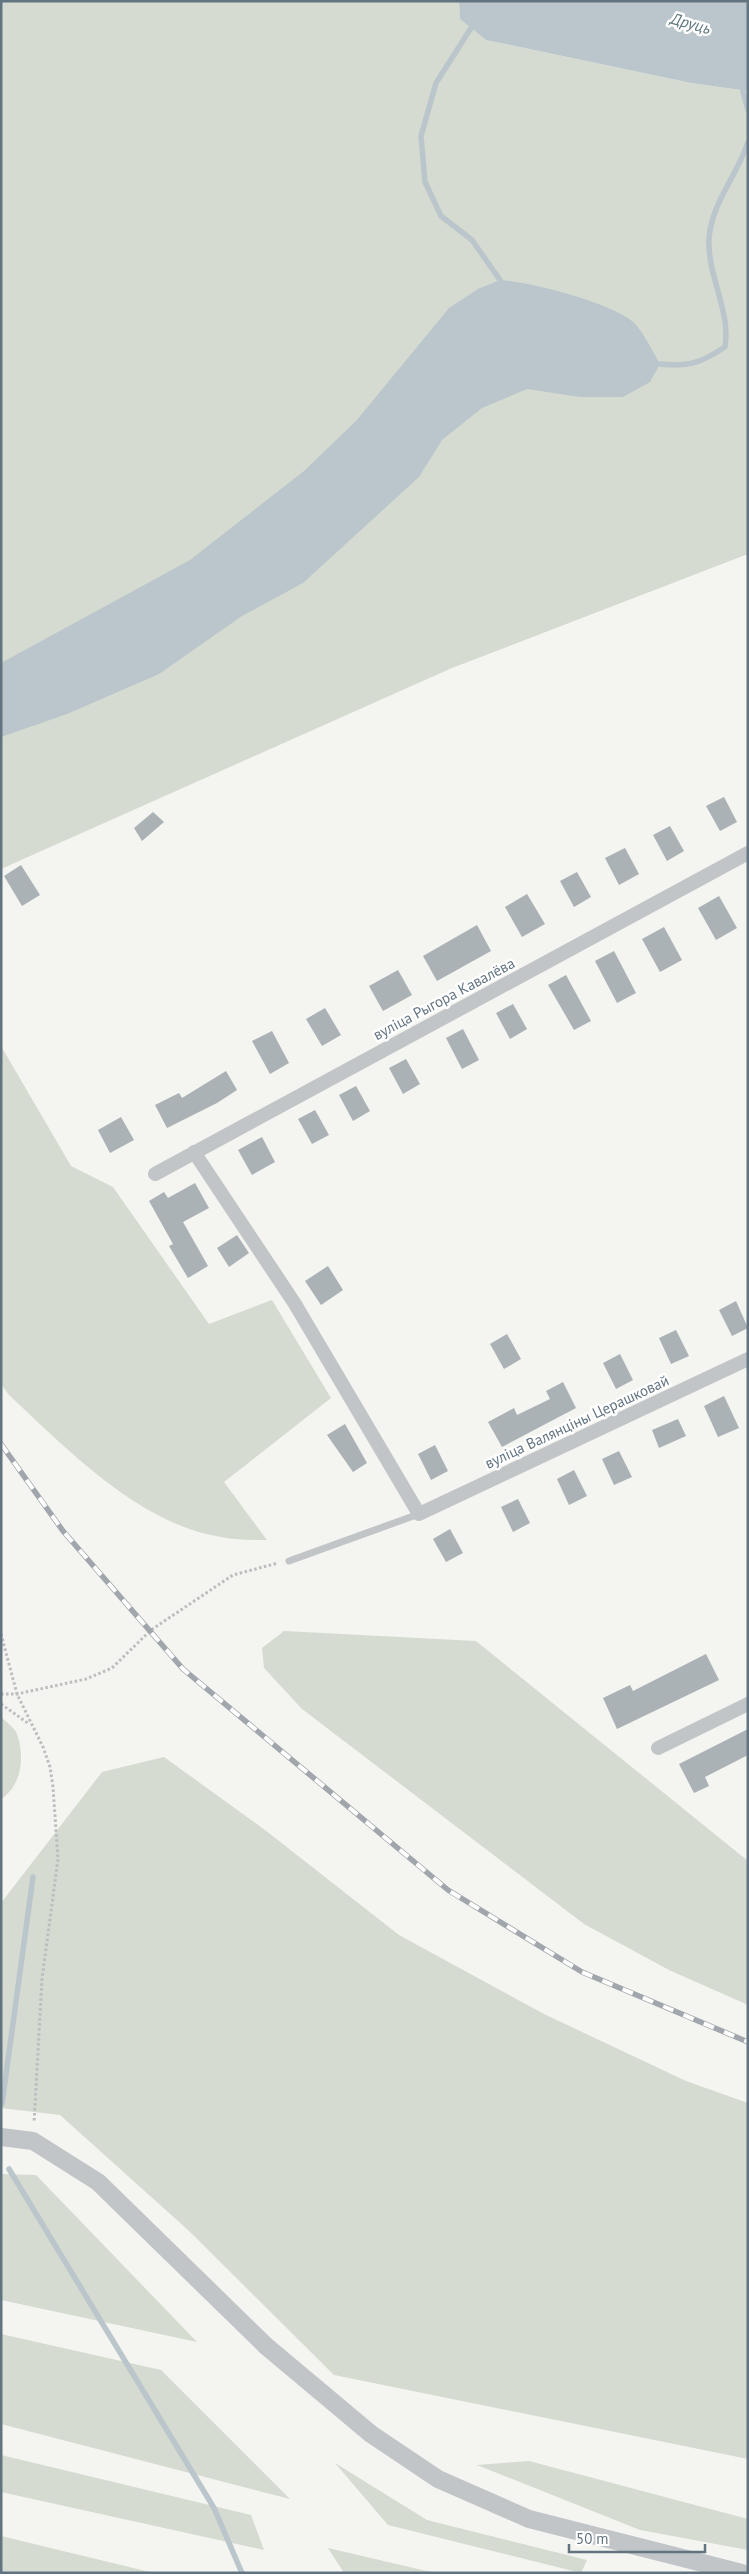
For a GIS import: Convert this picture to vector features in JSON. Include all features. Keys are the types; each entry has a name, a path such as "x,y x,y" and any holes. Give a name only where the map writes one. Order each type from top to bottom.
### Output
{"street":[{"name":"вуліца Рыгора Кавалёва","path":"155,1174 748,854"},
{"path":"194,1152 295,1304 419,1514"},
{"name":"вуліца Валянціны Церашковай","path":"419,1514 748,1360"},
{"path":"658,1748 748,1704"},
{"path":"1,2137 33,2141 98,2182 274,2352 370,2434 438,2478 529,2519 742,2573"}],"lane":[{"path":"289,1561 419,1514"}],"path":[{"path":"1,1694 17,1694 86,1679 112,1668 151,1630 234,1575 289,1561"},
{"path":"1,1634 17,1694 31,1726 43,1747 50,1766 58,1859 42,1978 33,2141"},
{"path":"1,1704 10,1708 31,1726"}],"shaded area":[{"path":"1,1 459,1 460,19 486,40 691,83 748,91 748,554 452,668 1,869"},
{"path":"1,1046 71,1166 113,1187 209,1324 272,1300 331,1398 224,1482 267,1540 227,1538 191,1529 162,1517 133,1501 106,1482 55,1439 9,1395 1,1384"},
{"path":"284,1631 476,1641 748,1861 748,2005 669,1970 584,1924 302,1709 264,1668 262,1648"},
{"path":"1,1717 17,1734 21,1761 20,1770 13,1786 1,1799"},
{"path":"164,1757 265,1830 399,1935 544,2014 686,2081 748,2103 748,2459 334,2375 188,2230 60,2115 1,2108 1,1903 102,1772"},
{"path":"1,2174 36,2175 197,2342 1,2300"},
{"path":"1,2334 161,2370 290,2499 1,2424"},
{"path":"1,2455 251,2515 264,2550 1,2492"},
{"path":"529,2461 748,2519 748,2550 640,2530 477,2465"},
{"path":"335,2463 427,2520 587,2560 581,2573 388,2525"},
{"path":"1,2536 154,2573 1,2573"},
{"path":"328,2548 435,2573 344,2573"}],"water":[{"name":"Друць","path":"459,1 748,1 748,91 691,83 486,40 460,19"},
{"path":"500,280 569,294 606,307 632,321 643,335 660,364 650,382 623,397 580,397 527,389 482,408 442,440 419,477 303,583 242,616 159,674 67,714 1,737 1,663 190,560 304,471 356,421 449,308 478,289"}],"building":[{"path":"724,797 737,822 720,831 706,806"},
{"path":"153,812 164,822 142,841 134,828"},
{"path":"670,826 684,851 667,861 653,835"},
{"path":"625,848 639,874 619,885 605,858"},
{"path":"21,865 40,895 22,906 4,876"},
{"path":"577,872 591,897 574,907 560,881"},
{"path":"527,894 545,924 522,937 505,907"},
{"path":"719,896 737,928 716,940 698,908"},
{"path":"477,925 491,951 437,981 423,956"},
{"path":"664,927 682,960 660,972 642,939"},
{"path":"614,951 636,993 617,1003 595,961"},
{"path":"398,970 412,995 383,1011 369,986"},
{"path":"566,975 591,1021 574,1030 548,985"},
{"path":"513,1004 527,1029 510,1039 496,1013"},
{"path":"325,1008 341,1035 322,1046 306,1019"},
{"path":"463,1029 479,1060 462,1069 446,1038"},
{"path":"272,1031 289,1063 270,1074 252,1041"},
{"path":"406,1059 420,1084 403,1094 389,1068"},
{"path":"226,1071 237,1090 217,1103 167,1128 155,1105 179,1093 182,1098"},
{"path":"356,1086 370,1111 353,1121 339,1095"},
{"path":"315,1110 329,1135 312,1144 298,1119"},
{"path":"121,1117 134,1140 110,1153 98,1130"},
{"path":"262,1137 275,1162 252,1175 238,1150"},
{"path":"195,1183 209,1208 183,1222 208,1266 188,1278 169,1246 173,1244 149,1201 164,1192 168,1198"},
{"path":"237,1235 249,1253 229,1267 217,1248"},
{"path":"328,1266 343,1290 321,1305 305,1281"},
{"path":"736,1301 748,1328 732,1336 719,1310"},
{"path":"676,1330 689,1356 671,1364 659,1338"},
{"path":"507,1334 521,1359 504,1369 490,1344"},
{"path":"620,1354 633,1380 616,1389 603,1363"},
{"path":"563,1382 576,1408 502,1447 488,1422 514,1408 517,1415 550,1399 546,1391"},
{"path":"724,1396 739,1428 718,1437 704,1406"},
{"path":"678,1419 686,1436 659,1448 652,1430"},
{"path":"345,1424 367,1463 353,1472 327,1435"},
{"path":"435,1445 448,1471 431,1480 418,1454"},
{"path":"619,1451 632,1477 614,1485 602,1459"},
{"path":"574,1470 587,1496 569,1505 557,1479"},
{"path":"518,1499 530,1523 513,1532 501,1507"},
{"path":"450,1529 463,1553 446,1562 433,1539"},
{"path":"706,1654 719,1680 617,1729 603,1698 630,1685 633,1691"},
{"path":"748,1729 748,1755 705,1777 709,1786 694,1793 679,1764"}],"waterway":[{"path":"471,28 436,83 421,136 425,182 441,216 472,240 500,280"},
{"path":"743,92 748,110"},
{"path":"660,364 679,365 694,363 709,357 725,347 725,320 709,252 709,238 715,213 748,142"},
{"path":"2,2104 33,1877"},
{"path":"9,2169 214,2508 242,2573"}],"railway":[{"path":"1,1444 63,1531 183,1669 448,1890 582,1972 748,2042"}]}
